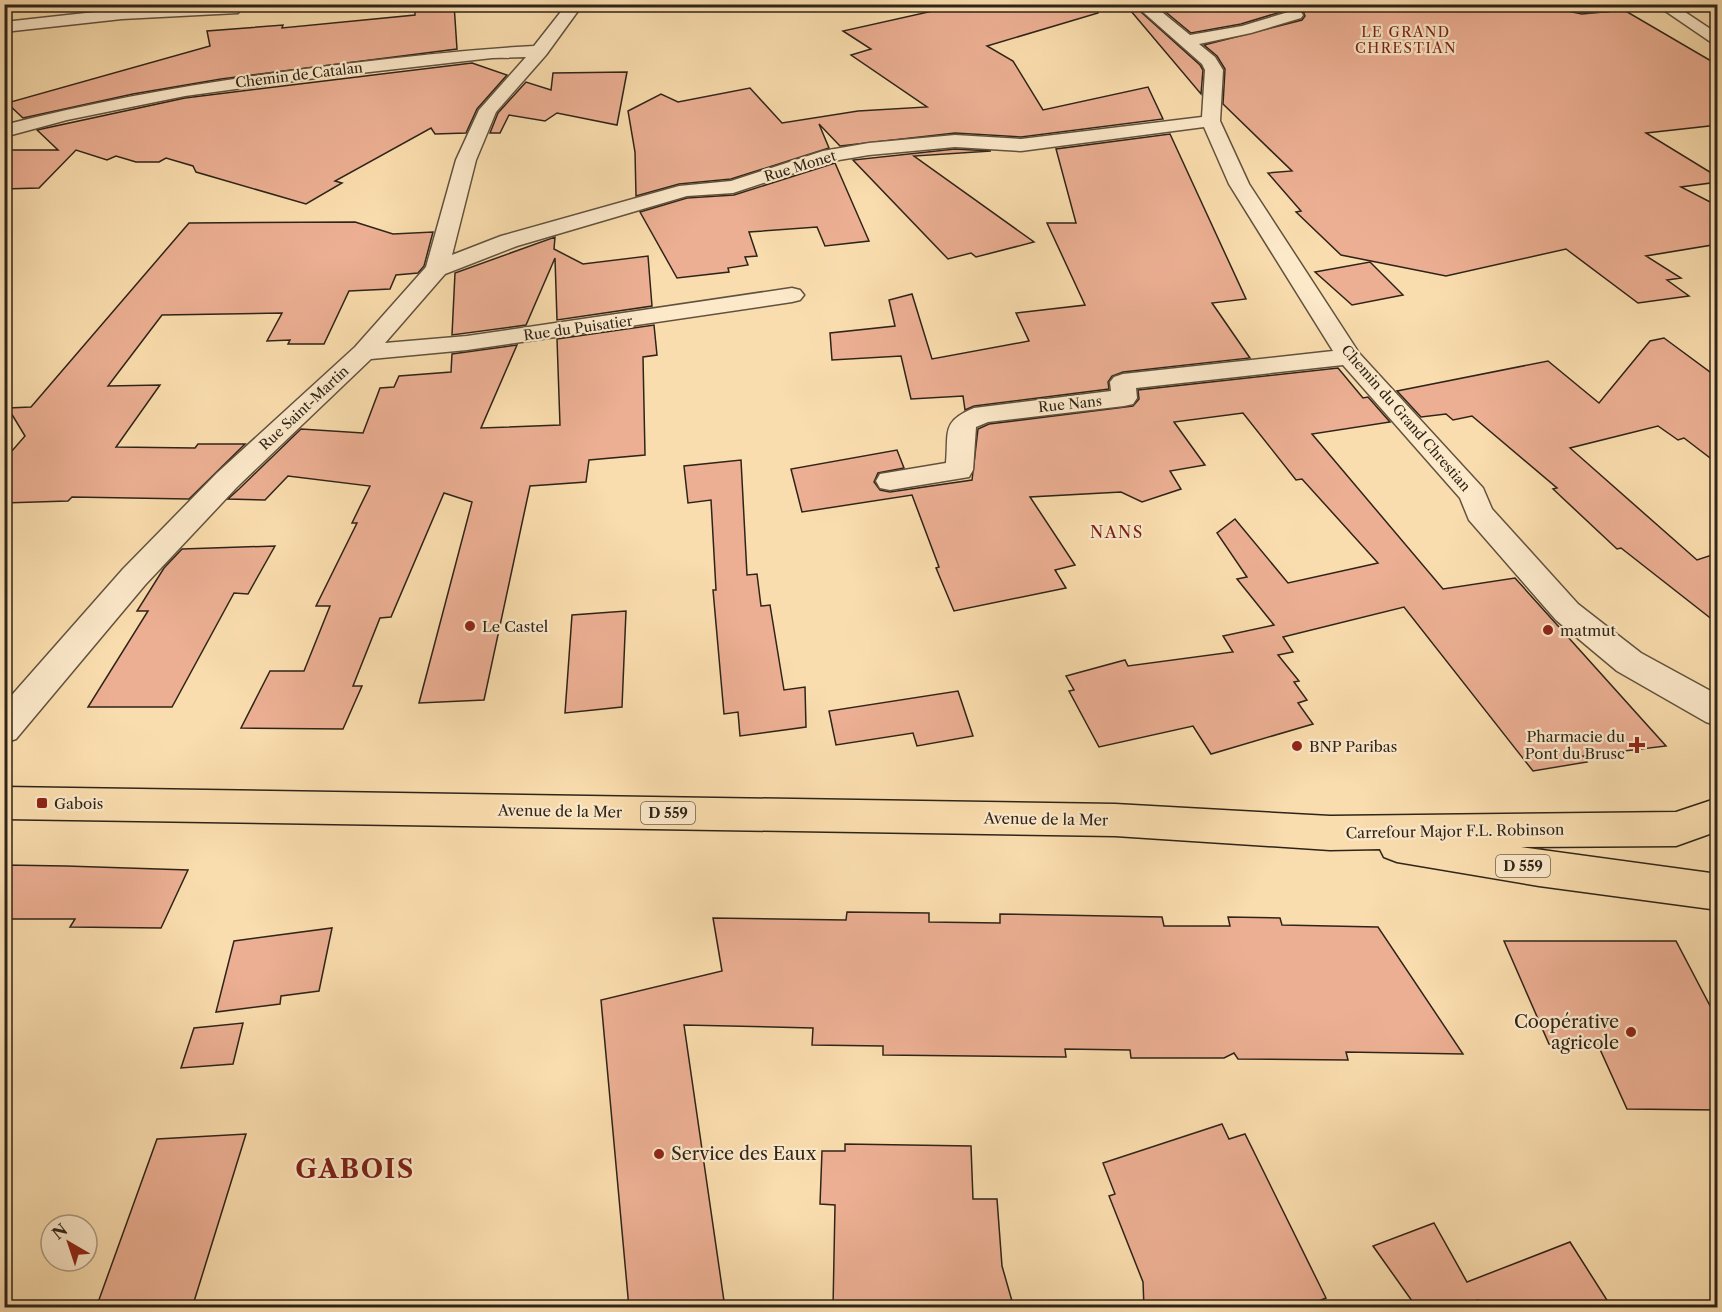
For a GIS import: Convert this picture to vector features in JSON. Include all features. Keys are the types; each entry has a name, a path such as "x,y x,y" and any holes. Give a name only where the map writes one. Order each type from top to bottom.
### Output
{"main road":[{"name":"Avenue de la Mer","path":"4,803 1115,820 1330,833"},
{"name":"Carrefour Major F.L. Robinson","path":"1330,833 1676,829 1718,814"},
{"name":"Carrefour Major F.L. Robinson","path":"1330,833 1440,854 1718,892"}],"street":[{"path":"540,51 576,4"},
{"name":"Chemin du Grand Chrestian","path":"1141,4 1209,61 1214,70 1211,121 1239,184 1349,357 1473,495 1479,513 1567,612 1629,662 1717,709"},
{"path":"1565,4 1573,8 1623,4"},
{"path":"1662,4 1718,42"},
{"path":"4,27 122,14 232,10"},
{"path":"1187,41 1245,30 1295,15"},
{"name":"Chemin de Catalan","path":"4,130 83,110 208,86 492,53 540,51"},
{"name":"Rue Saint-Martin","path":"4,729 134,577 227,480 364,352 437,269 466,160 488,110 540,51"},
{"name":"Rue Monet","path":"437,269 509,241 687,190 733,187 822,157 869,149 955,141 1021,145 1211,121"},
{"name":"Rue du Puisatier","path":"364,352 467,343 792,295"},
{"name":"Rue Nans","path":"890,481 959,470 963,423 983,414 1124,398 1123,382 1349,357"}],"building":[{"path":"454,4 457,49 221,79 133,94 23,118 7,103 210,46 207,31 283,25 282,28 415,15 415,8"},
{"path":"964,4 1096,4 1098,13 987,46 1013,61 1043,110 1148,87 1163,119 1021,137 955,133 840,146 819,124 829,148 731,179 679,184 636,196 635,152 628,111 661,94 678,102 750,88 782,123 858,111 927,107 851,55 871,49 843,31"},
{"path":"1125,4 1132,4 1200,65 1203,70 1201,94"},
{"path":"1156,4 1556,4 1563,10 1582,14 1624,10 1718,65 1718,125 1646,133 1718,177 1718,182 1681,187 1718,206 1718,244 1646,256 1681,278 1667,280 1689,296 1638,303 1566,249 1446,276 1341,255 1296,212 1301,211 1268,173 1292,171 1223,104 1225,69 1217,56 1204,45 1302,20 1305,16 1303,11 1294,8 1241,24 1191,33"},
{"path":"472,63 507,75 477,109 466,133 435,134 431,128 335,181 342,183 306,204 196,172 193,166 166,158 159,162 136,162 116,156 107,160 76,150 39,188 4,189 4,150 58,150 37,130 185,98"},
{"path":"627,72 617,125 557,113 545,121 509,115 500,133 490,133 498,113 526,82 551,90 553,73"},
{"path":"1170,134 1246,299 1212,303 1250,358 1123,372 1112,376 1108,382 1109,389 974,406 965,410 963,396 911,399 901,356 832,360 830,333 895,326 889,300 912,294 932,359 1029,341 1016,313 1085,305 1047,223 1076,223 1056,149"},
{"path":"955,149 991,151 914,156 1034,242 976,257 971,253 948,259 853,160"},
{"path":"835,163 869,241 825,246 817,227 749,232 757,256 745,257 748,265 728,268 729,272 677,278 640,212 687,198 734,195"},
{"path":"355,222 393,234 433,232 424,266 418,273 396,275 390,289 349,291 324,344 288,344 290,340 267,341 282,313 162,315 108,386 160,385 116,447 195,448 198,444 245,444 189,499 72,497 68,501 4,503 4,460 25,436 8,408 31,407 189,223"},
{"path":"555,237 554,249 583,264 648,256 652,306 557,320 555,258 526,325 452,335 455,273"},
{"path":"1370,262 1403,295 1352,305 1315,272"},
{"path":"654,325 657,355 643,357 645,455 589,460 586,482 530,486 484,700 419,703 472,502 444,493 391,617 380,618 353,686 362,686 343,729 241,728 270,671 304,671 330,606 316,606 357,523 352,523 370,486 288,476 265,500 228,499 301,429 363,433 380,388 394,387 399,376 451,372 452,354 517,345 481,428 560,425 557,339"},
{"path":"1664,338 1718,378 1718,464 1684,438 1678,440 1658,426 1570,448 1697,560 1718,553 1718,624 1621,548 1617,549 1553,489 1557,488 1472,416 1453,420 1446,414 1421,417 1397,391 1548,361 1599,403 1650,341"},
{"path":"1338,368 1363,398 1368,397 1390,422 1312,434 1443,589 1515,578 1666,746 1583,756 1587,762 1533,771 1404,607 1283,637 1293,652 1278,655 1299,681 1294,682 1307,700 1298,703 1313,724 1211,754 1193,726 1099,747 1069,691 1074,690 1066,676 1125,660 1128,666 1233,652 1223,636 1274,625 1237,579 1247,577 1217,533 1235,519 1288,583 1378,563 1302,479 1296,480 1243,413 1174,422 1205,465 1170,471 1181,489 1142,502 1121,492 1030,497 1075,565 1055,570 1066,588 954,611 936,568 939,567 912,495 802,512 791,469 897,450 904,468 878,473 874,482 880,490 890,492 972,480 978,429 989,424 1133,406 1139,399 1138,390"},
{"path":"741,460 747,575 757,574 761,606 770,605 784,690 805,687 806,727 740,736 738,712 724,714 713,590 716,590 711,500 688,503 684,466"},
{"path":"275,546 248,594 234,593 172,707 88,707 148,611 137,611 164,568 182,549"},
{"path":"626,611 622,707 565,713 572,615"},
{"path":"958,691 973,736 917,746 913,733 836,745 829,711"},
{"path":"4,865 188,870 161,928 70,927 75,919 4,919"},
{"path":"847,912 929,913 929,922 1000,923 1000,914 1162,917 1164,926 1230,926 1228,917 1280,918 1282,925 1378,927 1463,1054 1346,1052 1348,1060 1238,1059 1234,1053 1224,1058 1131,1058 1130,1050 1065,1049 1066,1057 883,1055 883,1046 812,1045 813,1028 684,1025 725,1308 629,1308 601,1000 722,971 713,918 846,920"},
{"path":"332,928 319,991 281,996 280,1004 216,1012 234,941"},
{"name":"Coopérative agricole","path":"1504,941 1676,941 1718,1021 1718,1110 1627,1109 1598,1045 1549,1044"},
{"path":"243,1023 233,1064 181,1068 194,1028"},
{"path":"1222,1124 1229,1139 1245,1134 1326,1298 1302,1308 1144,1308 1143,1282 1109,1196 1115,1194 1103,1163"},
{"path":"246,1134 192,1308 96,1308 157,1139"},
{"path":"845,1144 971,1146 973,1199 997,1199 1002,1266 1014,1308 833,1308 835,1205 820,1204 822,1151 845,1151"},
{"path":"1434,1223 1467,1282 1570,1242 1612,1308 1482,1308 1478,1300 1456,1308 1417,1308 1373,1246"}],"place":[{"name":"Le Castel","path":"470,626"},
{"name":"matmut","path":"1548,630"},
{"name":"Pharmacie du Pont du Brusc","path":"1637,745"},
{"name":"BNP Paribas","path":"1297,746"},
{"name":"Gabois","path":"42,803"},
{"name":"Coopérative agricole","path":"1631,1032"},
{"name":"Service des Eaux","path":"659,1154"}],"district":[{"name":"LE GRAND CHRESTIAN","path":"1406,40"},
{"name":"NANS","path":"1117,532"},
{"name":"GABOIS","path":"355,1169"}]}
